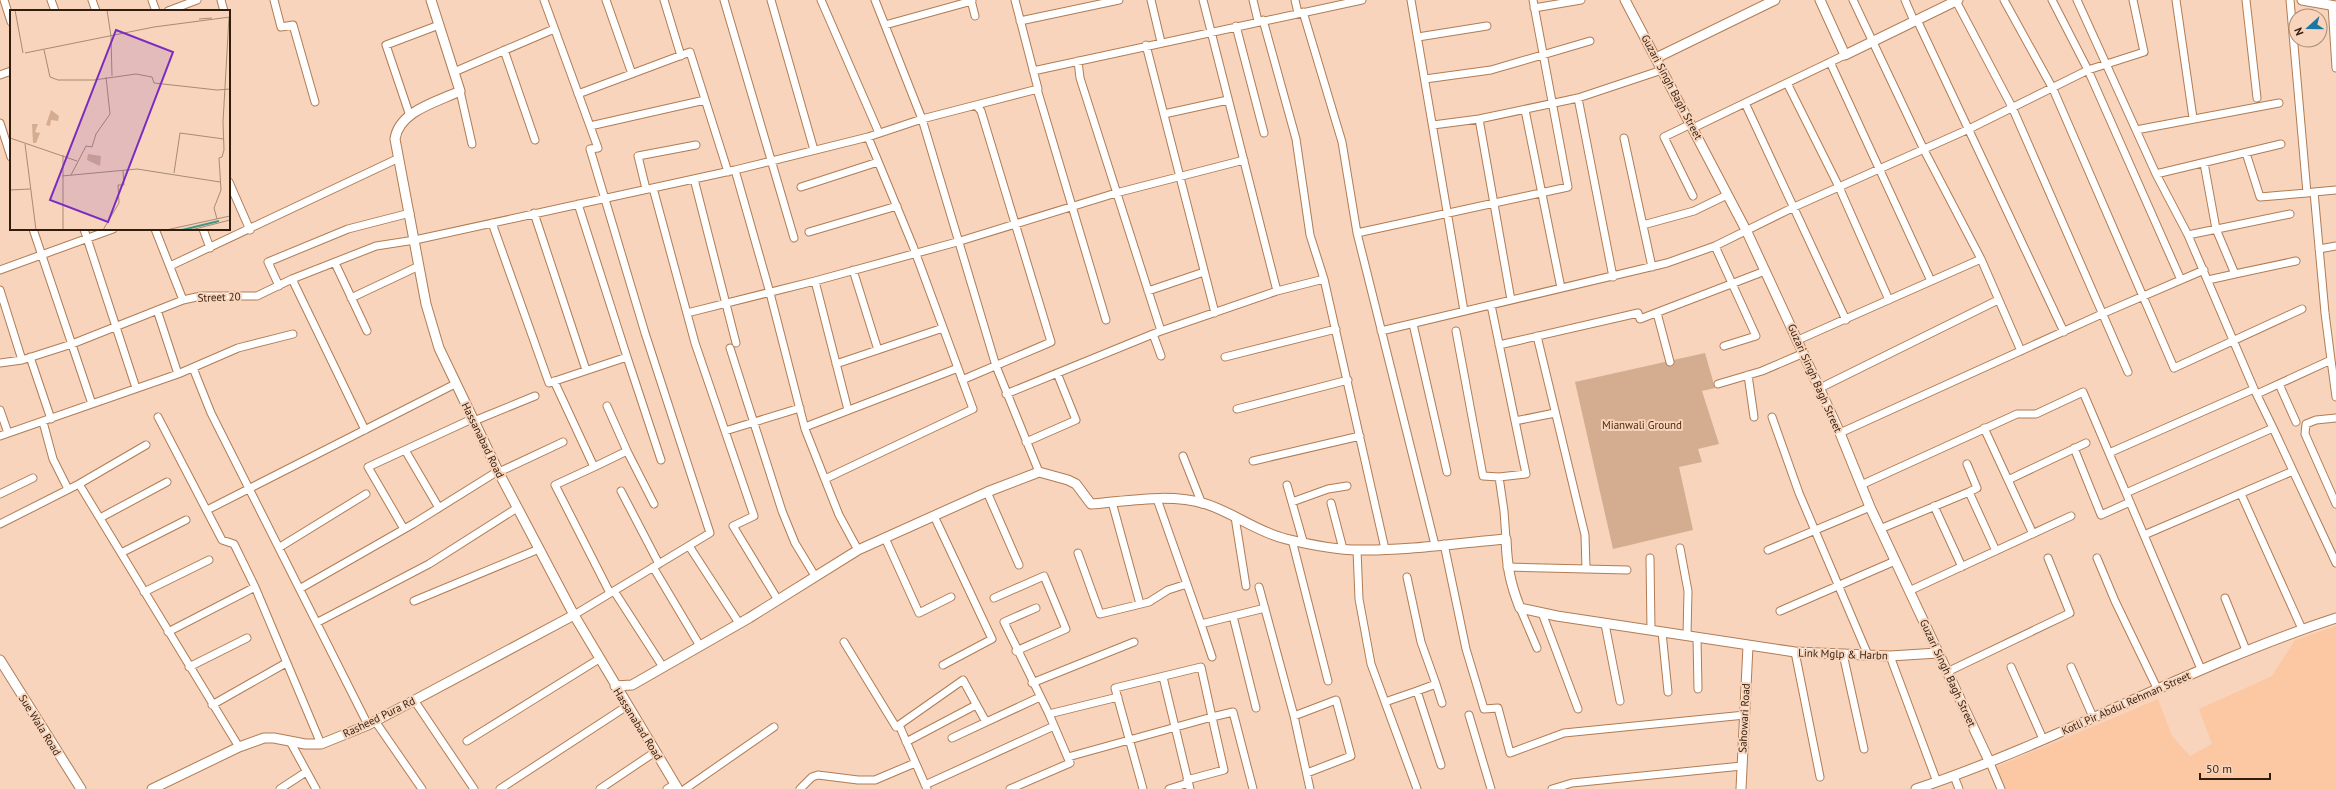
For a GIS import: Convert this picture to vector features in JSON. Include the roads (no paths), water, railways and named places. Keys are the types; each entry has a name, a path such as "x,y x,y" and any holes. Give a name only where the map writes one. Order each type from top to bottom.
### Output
{"street":[{"path":"51,0 55,10"},
{"path":"92,0 96,10"},
{"path":"152,0 156,10"},
{"path":"171,10 197,0"},
{"path":"221,0 224,10"},
{"path":"274,0 281,27 293,25 315,102"},
{"path":"431,0 460,91 472,144"},
{"path":"544,0 598,148 590,149 606,198 645,333 710,533 574,615"},
{"path":"606,0 632,74"},
{"path":"664,0 681,56"},
{"path":"724,0 794,238"},
{"path":"770,0 814,150"},
{"path":"821,0 879,133"},
{"path":"875,0 922,119 957,242 996,366 1006,394 1039,472"},
{"path":"1015,0 1034,71 1037,89 1106,320"},
{"path":"1020,21 1119,0"},
{"path":"1151,0 1161,42"},
{"path":"1203,0 1277,291"},
{"path":"1253,0 1296,139 1310,235 1324,278 1385,549"},
{"path":"1295,0 1342,142 1357,233 1484,709 1498,708 1510,753 1564,733 1745,715"},
{"path":"1034,71 1146,45 1300,13 1341,2 1362,0"},
{"path":"1411,0 1464,311"},
{"path":"1357,233 1568,187 1551,105 1533,0"},
{"path":"1534,8 1581,0"},
{"name":"Guzari Singh Bagh Street","path":"1625,0 1747,232 1820,388 1870,507 1990,763"},
{"path":"1656,58 1775,0"},
{"path":"1820,0 1845,55"},
{"path":"1853,0 1924,150 1981,259 2021,351"},
{"path":"1905,0 1969,129 2064,332"},
{"path":"1693,196 1664,137 1745,103 1957,0 2012,108 2104,313 2128,372"},
{"path":"2004,0 2053,89 2174,368 2302,309"},
{"path":"2052,0 2088,70 2181,280"},
{"path":"2077,0 2107,63 2156,174 2188,235 2255,392 2336,563"},
{"path":"1382,331 1613,277 1715,246 1747,232 1794,207 1924,150 2053,89 2088,70 2144,52 2133,0"},
{"path":"2176,0 2193,118"},
{"path":"2246,0 2257,98"},
{"path":"2290,0 2310,192 2319,249 2336,397"},
{"path":"2302,0 2331,4 2336,68"},
{"path":"4,1 10,19"},
{"path":"885,25 971,1 975,16"},
{"path":"410,116 386,45 439,25"},
{"path":"1236,26 1264,133"},
{"path":"1418,38 1487,26"},
{"path":"454,72 554,29"},
{"path":"1425,79 1491,70 1543,56 1590,40"},
{"path":"1146,45 1215,313"},
{"path":"504,50 535,140"},
{"path":"578,94 690,52 705,100 731,171 770,293 804,427 839,515 858,550"},
{"path":"1078,61 1080,78 1161,331"},
{"path":"1830,62 1931,281"},
{"path":"1433,125 1479,119 1551,105 1578,98 1662,70"},
{"path":"0,75 10,71"},
{"path":"1787,83 1838,187 1889,300"},
{"name":"Street 20","path":"0,363 30,358 72,344 183,300 201,296 257,296 292,279 335,264 376,246 415,240 731,171 868,137 922,119 1037,89"},
{"name":"Hassanabad Road","path":"460,91 401,122 396,130 395,139 426,304 439,348 498,471 574,615 627,706 677,786"},
{"path":"1578,98 1613,277"},
{"path":"590,126 705,100"},
{"path":"1164,114 1228,100"},
{"path":"1745,103 1846,320"},
{"path":"2136,130 2193,118 2279,103"},
{"path":"962,380 1051,342 981,112 976,105"},
{"path":"1525,110 1561,288"},
{"path":"1479,119 1511,300"},
{"path":"0,123 10,155"},
{"path":"825,479 973,409 916,252 868,137"},
{"path":"1624,138 1652,266"},
{"path":"2156,174 2281,144"},
{"path":"696,145 638,156 650,188 687,313 754,516 734,526 778,600"},
{"path":"2246,153 2260,197 2336,190"},
{"path":"170,266 250,230 399,158"},
{"path":"687,313 770,293 957,242 1116,192 1244,160"},
{"path":"801,187 878,162"},
{"path":"2204,163 2216,229 2235,274"},
{"path":"694,179 736,343"},
{"path":"230,184 250,230"},
{"path":"1643,225 1694,211 1727,195"},
{"path":"578,204 661,460"},
{"path":"809,232 897,206"},
{"path":"279,286 268,262 348,229 410,213"},
{"path":"534,213 586,370"},
{"path":"2188,235 2290,214"},
{"path":"492,223 549,382 627,357"},
{"path":"33,230 92,404"},
{"path":"84,230 136,388"},
{"path":"0,270 110,230"},
{"path":"156,230 183,300"},
{"path":"202,230 210,248"},
{"path":"1715,246 1756,336 1724,346"},
{"path":"2319,249 2336,246"},
{"path":"1798,340 1981,259"},
{"path":"2208,280 2296,261"},
{"path":"335,264 367,331"},
{"path":"351,298 420,266"},
{"path":"852,270 878,350"},
{"path":"1840,433 2104,313 2204,270"},
{"path":"1499,345 1638,313 1640,320 1733,285 1765,271"},
{"path":"1148,291 1201,272"},
{"path":"1006,394 1161,331 1277,291 1324,278"},
{"path":"292,279 365,430"},
{"path":"815,281 848,410"},
{"path":"0,290 22,360"},
{"path":"1820,388 1998,300"},
{"path":"1456,330 1483,476 1499,477 1526,474 1491,305"},
{"path":"157,310 178,374"},
{"path":"1657,313 1670,362"},
{"path":"1413,324 1447,472"},
{"path":"836,364 943,328"},
{"path":"1225,357 1336,329"},
{"path":"0,436 178,374 238,348 293,334"},
{"path":"1153,334 1161,356"},
{"path":"1537,336 1585,535 1586,569"},
{"path":"730,348 782,511 795,543 815,576"},
{"path":"1718,384 1748,375 1804,353"},
{"path":"30,358 51,419"},
{"path":"2109,453 2255,392 2279,384 2331,360"},
{"path":"193,368 211,413 318,622 372,723 422,789"},
{"path":"804,427 958,368"},
{"path":"1026,442 1076,420 1057,373"},
{"path":"1748,375 1754,417"},
{"path":"1237,409 1348,380"},
{"path":"554,381 594,467"},
{"path":"207,510 456,384"},
{"path":"2279,384 2296,422"},
{"path":"1861,485 2016,414 2036,414 2083,392 2201,669"},
{"path":"404,529 368,467 473,420 535,396"},
{"path":"607,406 627,451 654,504"},
{"path":"725,430 800,408"},
{"path":"0,410 8,433"},
{"path":"1515,421 1555,413"},
{"path":"158,417 222,540 234,544 255,587 321,744"},
{"path":"1772,417 1799,493 1868,655"},
{"path":"2336,418 2316,420 2306,424 2305,434 2336,504"},
{"path":"42,422 53,459 68,489"},
{"path":"1984,428 2032,534"},
{"path":"2126,493 2273,428"},
{"path":"1253,461 1360,436"},
{"path":"301,588 404,529 498,471 563,442"},
{"path":"2008,480 2086,443"},
{"path":"0,524 79,484 146,445"},
{"path":"2074,448 2101,515 2130,502"},
{"path":"405,450 439,508"},
{"path":"627,451 555,485 612,592 663,667"},
{"path":"1183,456 1202,504"},
{"path":"1880,528 1978,488 1967,464"},
{"path":"2144,535 2293,471"},
{"path":"615,686 632,685 740,623 858,550 987,492 1039,472 1068,480 1076,484 1092,504 1177,499 1202,504 1235,517 1257,529 1292,540 1344,549 1385,549 1506,539"},
{"path":"1499,477 1504,511 1507,567 1511,587 1537,648"},
{"path":"0,494 33,478"},
{"path":"100,518 167,482"},
{"path":"79,484 212,705 239,747"},
{"path":"1287,485 1303,541"},
{"path":"1292,502 1328,489 1347,486"},
{"path":"622,491 656,566 700,646"},
{"path":"987,492 1019,565"},
{"path":"1969,492 1996,551"},
{"path":"280,547 366,494"},
{"path":"2241,494 2302,629"},
{"path":"1157,499 1212,657"},
{"path":"1112,502 1140,604"},
{"path":"1330,503 1344,549"},
{"path":"1934,506 1962,567"},
{"path":"1768,550 1870,507"},
{"path":"318,622 429,564 518,508"},
{"path":"934,516 992,639 943,665"},
{"path":"1909,591 2071,516"},
{"path":"1235,517 1246,586"},
{"path":"121,553 186,520"},
{"path":"885,538 919,613 951,597"},
{"path":"1292,540 1328,681"},
{"path":"689,546 740,623"},
{"path":"1680,548 1688,590 1686,636"},
{"path":"414,602 539,549"},
{"path":"1357,550 1359,599 1371,664 1417,789"},
{"path":"1078,553 1100,614 1149,602 1168,590 1187,584"},
{"path":"1650,558 1651,630"},
{"path":"1947,672 2070,613 2048,558"},
{"path":"2097,558 2115,601 2157,688"},
{"path":"144,592 209,560"},
{"path":"1780,611 1895,561"},
{"path":"1507,567 1627,570"},
{"path":"994,598 1044,576 1066,629 1016,651"},
{"path":"1407,577 1421,642 1442,703"},
{"path":"168,632 255,587"},
{"path":"1260,587 1294,716 1310,789"},
{"path":"2225,598 2246,650"},
{"path":"1010,789 1070,763 1054,726 1016,651 1004,622 1036,608"},
{"path":"1201,624 1265,608"},
{"name":"Link Mglp & Harbn","path":"1520,608 1605,624 1795,652 1890,656 1938,653"},
{"path":"1542,613 1578,709"},
{"name":"Rasheed Pura Rd","path":"152,789 239,747 269,737 291,743 321,744 372,723 574,615"},
{"path":"1233,616 1256,708"},
{"name":"Kotli Pir Abdul Rehman Street","path":"1916,789 1990,763 2246,650 2336,618"},
{"path":"1605,624 1620,701"},
{"path":"1662,632 1668,692"},
{"path":"190,667 247,638"},
{"path":"1697,638 1698,689"},
{"path":"844,642 896,727 963,680 986,722"},
{"path":"1032,683 1134,642"},
{"name":"Sahowari Road","path":"1741,789 1748,646"},
{"path":"1795,652 1820,777"},
{"path":"1843,654 1864,749"},
{"path":"1890,656 1936,782"},
{"path":"467,741 599,659"},
{"name":"Sue Wala Road","path":"0,660 81,789"},
{"path":"212,705 286,663"},
{"path":"1143,789 1115,688 1201,667 1224,770 1188,784 1169,789"},
{"path":"2011,667 2043,740"},
{"path":"2071,667 2093,717"},
{"path":"1163,677 1188,784"},
{"path":"1385,702 1436,684"},
{"path":"1417,691 1441,765"},
{"path":"952,738 1040,697"},
{"path":"1048,714 1118,697"},
{"path":"414,700 474,789"},
{"path":"1294,716 1336,700 1351,756 1307,773"},
{"path":"906,742 976,705"},
{"path":"500,789 627,706"},
{"path":"1068,756 1233,712 1254,789"},
{"path":"1469,716 1491,789"},
{"path":"899,725 926,787 1054,726"},
{"path":"685,789 774,727"},
{"path":"291,743 316,789"},
{"path":"600,789 656,752"},
{"path":"800,789 812,777 818,775 858,780 875,780 915,763"},
{"path":"1990,763 2001,789"},
{"path":"1555,789 1572,783 1742,766"},
{"path":"280,789 306,772"},
{"path":"1954,776 1959,789"},
{"path":"667,789 677,786"}],"park label":[{"name":"Mianwali Ground","path":"1642,425"}]}
